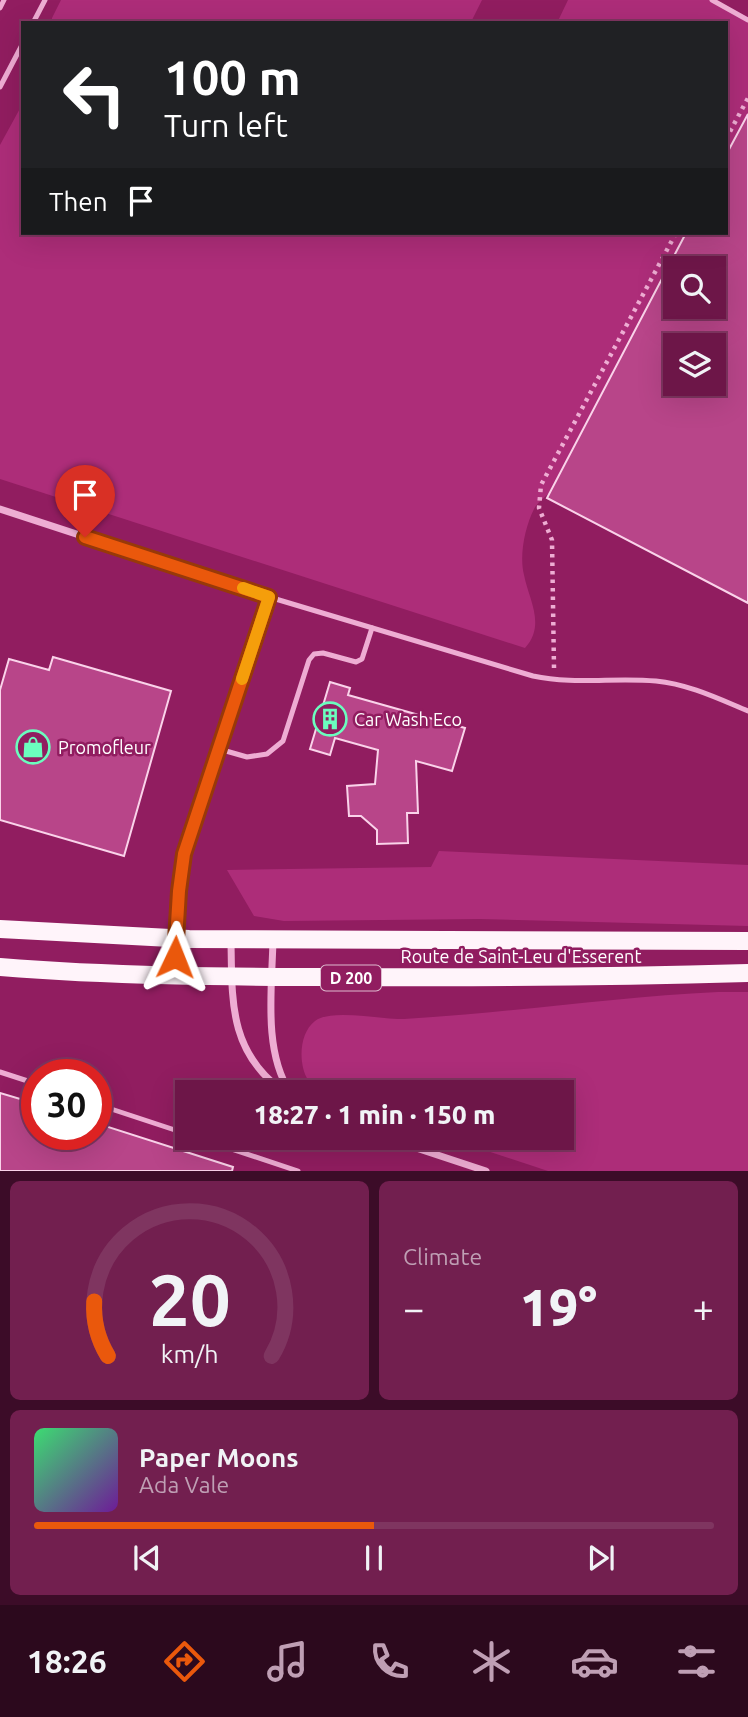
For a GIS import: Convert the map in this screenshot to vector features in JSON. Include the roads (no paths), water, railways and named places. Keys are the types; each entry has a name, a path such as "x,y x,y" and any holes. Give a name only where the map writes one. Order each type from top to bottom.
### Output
{"main road":[{"name":"Route de Saint-Leu d'Esserent","path":"0,929 176,939 748,941"},
{"name":"Route de Saint-Leu d'Esserent","path":"0,967 231,977 592,978 748,973"}],"street":[{"path":"0,509 269,597 184,854 179,891 175,976"},
{"path":"231,939 233,1007 243,1046 254,1064 271,1080"},
{"path":"273,940 275,1059 282,1080"},
{"path":"422,1150 486,1171"}],"lane":[{"path":"0,8 4,0"},
{"path":"34,21 45,0"},
{"path":"712,0 748,20"},
{"path":"0,87 21,47"},
{"path":"269,597 554,681 659,681 694,690 748,711"},
{"path":"219,749 247,757 267,754 283,741 309,660 314,654 323,653 356,662 362,659 372,628"},
{"path":"0,1072 21,1079"},
{"path":"112,1109 175,1130"},
{"path":"234,1150 298,1171"}],"place":[{"name":"Car Wash Eco","path":"330,719"},
{"name":"Promofleur","path":"33,747"}]}
